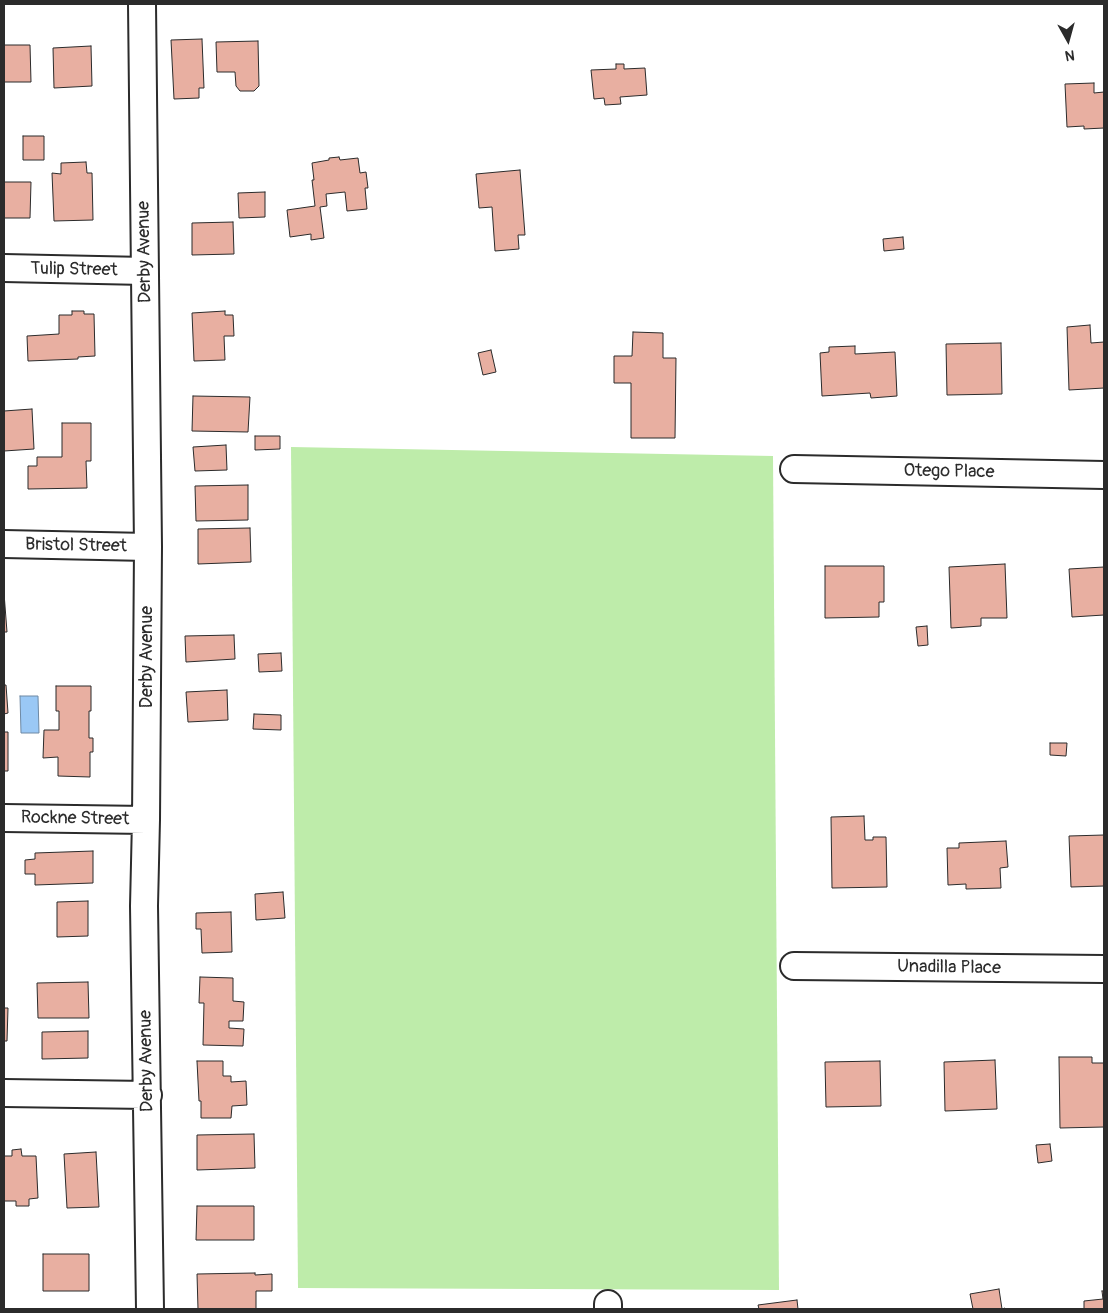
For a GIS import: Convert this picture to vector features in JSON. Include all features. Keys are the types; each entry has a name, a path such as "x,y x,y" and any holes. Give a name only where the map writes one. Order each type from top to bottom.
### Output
{"street":[{"name":"Derby Avenue","path":"142,4 148,547 144,906 150,1309"},
{"name":"Tulip Street","path":"4,268 145,271"},
{"name":"Otego Place","path":"794,469 1104,475"},
{"name":"Bristol Street","path":"4,544 148,547"},
{"name":"Rockne Street","path":"4,818 146,820"},
{"name":"Unadilla Place","path":"794,966 1104,969"},
{"path":"4,1093 148,1095"}],"green space":[{"path":"291,447 773,456 779,1290 298,1288"}],"water":[{"path":"20,696 38,696 39,733 21,733"}],"building":[{"path":"202,39 204,88 199,88 199,98 174,99 171,40"},
{"path":"258,41 259,86 254,91 240,91 236,86 235,72 217,72 216,42"},
{"path":"4,45 30,45 31,82 4,82"},
{"path":"91,46 92,86 54,88 53,48"},
{"path":"616,64 624,64 624,69 645,68 647,95 620,97 621,104 605,105 604,98 594,99 591,70 616,69"},
{"path":"1094,83 1094,93 1104,92 1104,128 1084,129 1084,126 1067,127 1065,84"},
{"path":"23,136 44,136 44,160 23,160"},
{"path":"339,157 340,160 358,158 360,173 366,172 368,188 365,188 367,209 347,211 345,192 326,194 327,206 320,207 324,238 311,240 311,234 290,237 287,210 315,206 312,163"},
{"path":"86,162 87,173 92,173 93,220 54,221 52,173 61,174 61,163"},
{"path":"520,170 525,235 518,235 519,249 495,251 492,207 479,208 476,174"},
{"path":"4,182 31,182 30,218 4,218"},
{"path":"265,192 265,217 239,218 238,193"},
{"path":"233,222 234,254 192,255 192,223"},
{"path":"903,237 904,249 884,251 883,239"},
{"path":"72,311 84,311 84,314 94,314 95,356 78,357 78,359 28,361 27,336 59,334 59,315 72,315"},
{"path":"225,311 225,315 233,315 234,336 224,336 225,360 194,361 192,313"},
{"path":"1090,325 1091,343 1104,342 1104,388 1069,390 1067,327"},
{"path":"633,332 663,333 663,358 676,358 675,438 631,438 631,383 614,383 614,356 632,356"},
{"path":"1001,343 1002,394 947,395 946,344"},
{"path":"855,346 855,354 895,352 897,396 871,398 870,393 822,396 820,353 829,352 829,347"},
{"path":"491,350 496,372 483,375 478,353"},
{"path":"193,396 250,397 248,432 192,431"},
{"path":"32,409 34,449 4,451 4,411"},
{"path":"62,423 91,423 91,461 86,461 87,488 28,489 28,466 37,466 37,457 62,457"},
{"path":"255,436 280,436 280,449 255,450"},
{"path":"226,445 227,470 195,471 193,447"},
{"path":"248,485 248,520 196,521 195,486"},
{"path":"250,528 251,562 198,564 198,529"},
{"path":"1005,564 1007,618 981,618 981,626 951,628 949,567"},
{"path":"825,566 884,566 884,602 879,602 879,617 825,618"},
{"path":"1104,567 1104,615 1072,617 1069,569"},
{"path":"4,593 7,632 4,632"},
{"path":"927,626 928,645 918,646 916,627"},
{"path":"234,635 235,659 186,662 185,636"},
{"path":"281,653 282,671 259,672 258,654"},
{"path":"4,685 6,685 8,713 4,714"},
{"path":"56,686 91,686 89,738 93,738 93,752 90,752 90,777 58,776 58,757 43,758 44,730 59,730 59,711 56,711"},
{"path":"227,690 228,720 188,722 186,692"},
{"path":"254,714 281,715 281,730 253,729"},
{"path":"4,732 8,732 8,771 4,771"},
{"path":"1050,743 1067,743 1066,756 1050,755"},
{"path":"864,816 865,840 873,840 873,837 886,837 887,887 832,888 831,817"},
{"path":"1104,835 1104,886 1071,887 1069,836"},
{"path":"1006,841 1008,867 1000,868 1001,888 966,889 966,884 948,885 947,848 959,848 959,843"},
{"path":"93,851 93,883 35,885 35,874 25,874 25,860 35,859 35,853"},
{"path":"283,892 285,918 256,920 255,894"},
{"path":"88,901 88,936 57,937 57,902"},
{"path":"231,912 232,952 202,953 201,929 196,929 196,913"},
{"path":"200,977 233,978 233,1001 244,1002 243,1021 229,1021 229,1028 244,1029 243,1046 203,1045 204,1003 199,1003"},
{"path":"88,982 89,1018 38,1018 37,983"},
{"path":"4,1008 8,1008 7,1041 4,1041"},
{"path":"88,1031 88,1058 42,1059 42,1032"},
{"path":"1059,1057 1092,1057 1092,1063 1104,1063 1104,1127 1060,1128"},
{"path":"995,1060 997,1109 945,1111 944,1062"},
{"path":"197,1061 223,1061 223,1076 231,1076 231,1082 246,1081 247,1105 232,1106 231,1118 201,1118"},
{"path":"880,1061 881,1106 826,1107 825,1062"},
{"path":"254,1134 255,1168 197,1170 197,1135"},
{"path":"1050,1144 1052,1161 1038,1163 1036,1145"},
{"path":"21,1149 22,1156 36,1156 38,1198 29,1199 29,1206 16,1206 16,1201 4,1201 4,1156 12,1156 12,1150"},
{"path":"96,1152 99,1207 67,1208 64,1154"},
{"path":"197,1206 254,1206 254,1240 196,1240"},
{"path":"43,1254 89,1254 89,1291 43,1291"},
{"path":"255,1273 255,1275 272,1274 272,1291 256,1291 256,1309 198,1309 197,1274"},
{"path":"999,1289 1002,1309 973,1309 970,1294"},
{"path":"1102,1291 1104,1291 1104,1309 1084,1309 1084,1301 1103,1299"},
{"path":"797,1300 798,1309 759,1309 758,1305"}]}
